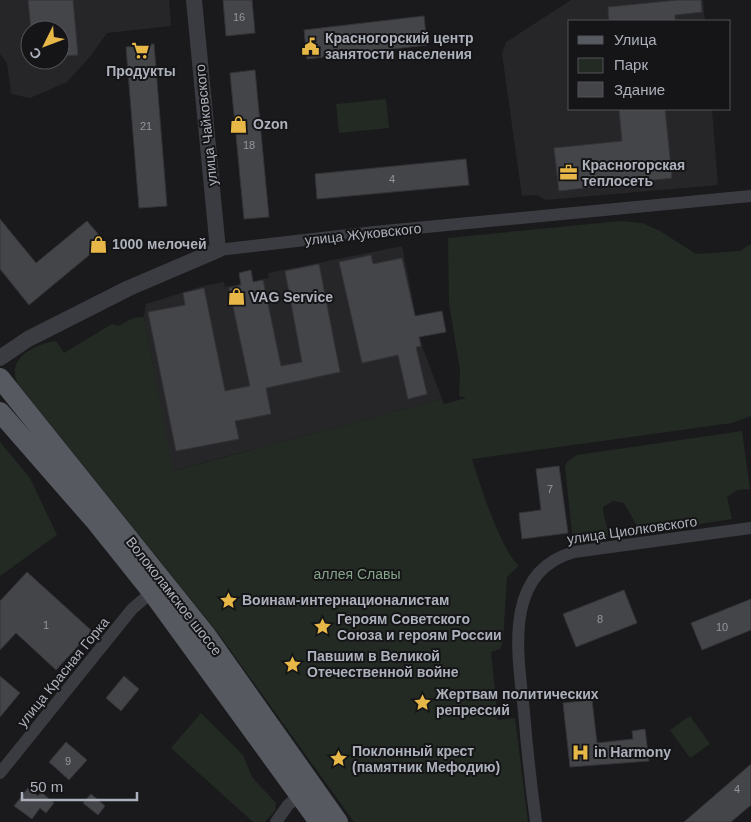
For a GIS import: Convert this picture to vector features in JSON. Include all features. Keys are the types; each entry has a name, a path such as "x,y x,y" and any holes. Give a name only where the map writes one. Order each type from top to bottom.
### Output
{"main road":[{"name":"Волоколамское шоссе","path":"0,378 206,635 338,822"},
{"name":"Волоколамское шоссе","path":"0,412 96,522 152,592 319,822"}],"street":[{"name":"улица Чайковского","path":"194,0 218,250"},
{"name":"улица Жуковского","path":"0,358 28,339 129,288 218,250 374,232 751,196"},
{"name":"улица Циолковского","path":"536,822 519,671 518,636 521,606 533,579 543,567 557,557 574,552 751,528"},
{"name":"улица Красная Горка","path":"0,773 132,609 152,592"},
{"path":"276,822 288,805 300,795"}],"shaded area":[{"path":"0,0 169,0 171,26 107,33 89,58 67,82 30,98 11,94 7,63 0,54"},
{"path":"571,0 703,0 705,20 568,20 568,110 712,110 718,185 546,200 537,195 522,196 502,54 506,42"},
{"path":"402,246 422,346 442,399 172,471 144,317 146,304 203,286 224,282 225,287 269,278 268,273"}],"green space":[{"path":"386,99 389,128 339,133 336,104"},
{"name":"аллея Славы","path":"621,221 642,223 660,231 696,254 740,251 751,244 751,416 732,423 472,459 485,500 498,531 519,566 507,577 503,641 500,649 491,652 498,720 515,718 528,822 354,822 218,633 18,384 15,367 24,354 39,345 56,341 64,353 112,324 118,326 133,318 144,317 173,471 442,399 444,404 466,398 459,396 460,371 449,303 448,238"},
{"path":"742,431 750,489 737,490 727,497 732,519 641,533 624,503 613,501 603,507 608,539 573,542 565,466 567,462 577,455"},
{"path":"0,442 30,478 57,535 0,576"},
{"path":"201,713 243,755 252,777 276,803 275,811 265,822 253,822 171,748"},
{"path":"690,716 710,744 690,758 670,730"}],"building":[{"path":"28,0 73,0 78,55 70,55 70,20 30,20"},
{"path":"223,0 252,0 255,33 226,36"},
{"path":"678,0 701,0 702,12 675,15 675,20 609,20 608,7"},
{"path":"424,16 427,45 307,59 304,30"},
{"path":"154,44 167,206 139,208 126,47"},
{"path":"255,70 269,217 244,219 230,73"},
{"path":"619,110 665,110 672,178 559,191 554,148 622,141"},
{"path":"466,159 469,185 317,199 315,174"},
{"path":"0,219 36,263 87,221 105,242 29,305 0,269"},
{"path":"371,255 373,264 402,258 415,316 442,311 446,332 419,337 421,346 416,347 427,394 408,399 398,355 362,363 339,262"},
{"path":"319,264 340,372 266,388 271,414 235,421 239,439 176,451 148,312 185,305 183,293 204,288 225,391 250,386 229,288 241,285 239,273 251,270 253,282 263,280 281,366 302,362 285,271"},
{"path":"559,466 568,533 522,539 519,513 541,510 536,469"},
{"path":"27,572 92,631 56,670 16,633 0,650 0,601"},
{"path":"624,590 637,623 576,647 563,614"},
{"path":"751,599 751,630 702,650 691,623"},
{"path":"0,676 20,693 0,717"},
{"path":"124,676 139,689 121,711 106,698"},
{"path":"592,700 597,743 633,739 632,731 645,729 649,761 570,767 563,703"},
{"path":"66,742 87,760 69,780 49,762"},
{"path":"751,764 751,805 731,822 684,822"},
{"path":"28,788 38,796 41,792 54,803 46,813 40,808 32,819 14,806"},
{"path":"91,794 105,806 98,815 83,803"}],"place":[{"name":"Красногорский центр занятости населения","path":"311,46"},
{"name":"Продукты","path":"141,51"},
{"name":"Ozon","path":"239,124"},
{"name":"Красногорская теплосеть","path":"568,173"},
{"name":"1000 мелочей","path":"98,244"},
{"name":"VAG Service","path":"236,297"},
{"name":"Воинам-интернационалистам","path":"228,600"},
{"name":"Героям Советского Союза и героям России","path":"323,627"},
{"name":"Павшим в Великой Отечественной войне","path":"293,664"},
{"name":"Жертвам политических репрессий","path":"422,702"},
{"name":"in Harmony","path":"580,752"},
{"name":"Поклонный крест (памятник Мефодию)","path":"338,759"}]}
